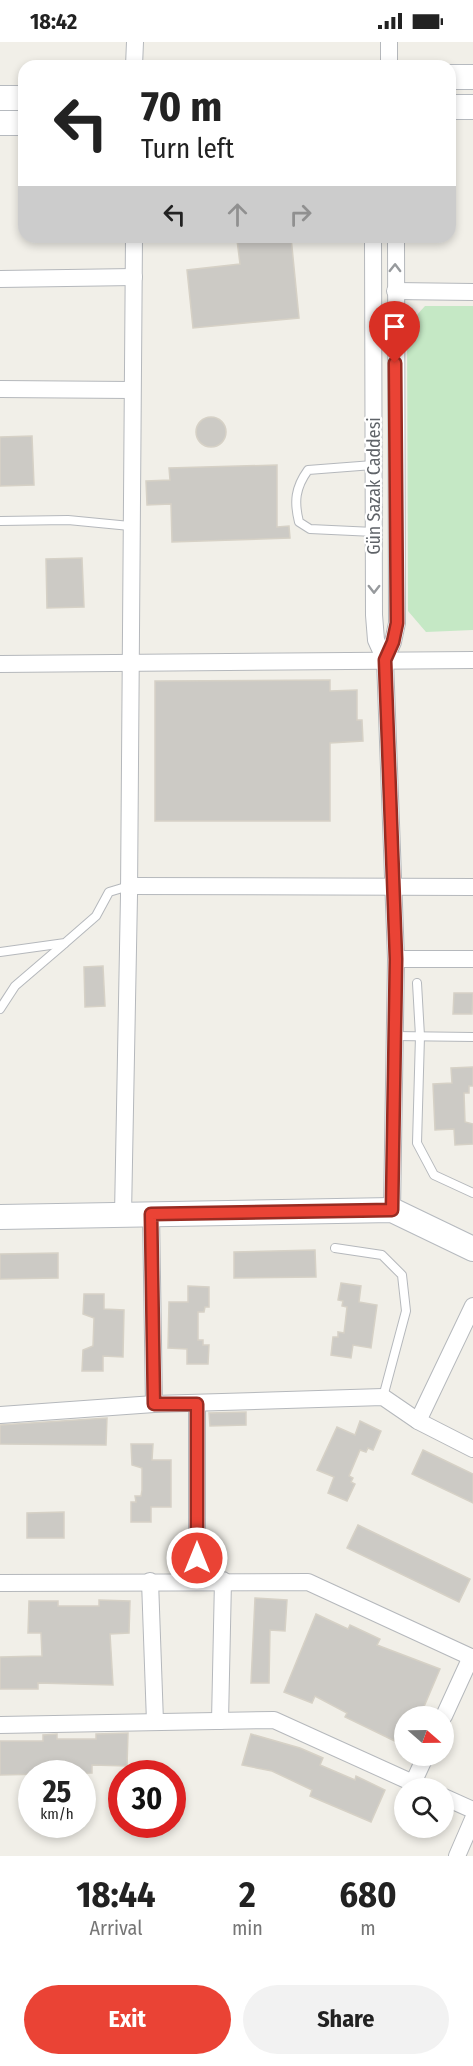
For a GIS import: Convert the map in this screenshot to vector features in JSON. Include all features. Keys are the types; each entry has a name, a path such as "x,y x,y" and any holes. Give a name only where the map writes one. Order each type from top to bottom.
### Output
{"main road":[{"path":"456,77 473,77"},
{"path":"0,98 18,98"},
{"path":"456,107 473,107"},
{"path":"0,123 18,123"},
{"path":"0,1217 392,1210 473,1249"}],"street":[{"path":"134,60 135,42"},
{"path":"389,42 390,60"},
{"path":"123,1215 129,886 131,390 134,243"},
{"name":"Gün Sazak Caddesi","path":"373,243 374,615 376,640 385,660 396,959 392,1210"},
{"name":"Gün Sazak Caddesi","path":"385,660 393,642 397,623 396,243"},
{"path":"0,279 134,277"},
{"path":"395,291 473,292"},
{"path":"0,389 131,390"},
{"path":"0,664 473,660"},
{"path":"129,886 473,887"},
{"path":"396,959 473,959"},
{"path":"151,1214 154,1404"},
{"path":"418,1421 473,1306"},
{"path":"0,1415 154,1404 383,1397 418,1421 473,1449"},
{"path":"197,1404 197,1580"},
{"path":"0,1584 197,1580 308,1581 472,1658 449,1706"},
{"path":"220,1721 223,1580"},
{"path":"150,1581 155,1722"},
{"path":"0,1725 273,1720 401,1778"},
{"path":"454,1801 473,1810"},
{"path":"457,1856 473,1819"}],"lane":[{"path":"374,465 308,470 298,483 295,504 299,522 310,529 374,532"},
{"path":"0,521 68,520 130,526"},
{"path":"0,1009 15,986 96,916 109,892 129,886"},
{"path":"0,952 65,943"},
{"path":"417,983 420,1036 417,1143 434,1175 473,1193"},
{"path":"393,1036 473,1037"},
{"path":"335,1248 382,1255 402,1275 406,1311 383,1397"}],"green space":[{"path":"425,306 473,306 473,630 426,632 408,611 407,326"}],"building":[{"path":"237,243 292,243 299,318 193,328 187,270 240,264"},
{"path":"211,417 221,422 226,432 221,442 211,447 201,442 196,432 201,422"},
{"path":"32,436 34,485 0,486 0,437"},
{"path":"277,465 277,527 289,526 290,538 172,542 171,504 147,505 146,481 170,480 169,468"},
{"path":"82,558 84,607 47,608 46,559"},
{"path":"330,680 330,691 357,690 357,720 362,720 363,741 330,743 330,821 155,821 155,681"},
{"path":"103,966 105,1006 85,1007 84,967"},
{"path":"454,993 473,993 472,1014 453,1014"},
{"path":"473,1067 473,1086 469,1086 469,1093 464,1093 465,1122 473,1124 473,1144 455,1145 454,1129 435,1130 433,1084 452,1083 451,1068"},
{"path":"315,1250 316,1277 234,1278 234,1252"},
{"path":"58,1253 58,1278 0,1279 0,1254"},
{"path":"341,1283 361,1286 359,1302 377,1305 371,1348 353,1345 351,1358 331,1355 333,1337 338,1337 338,1332 344,1333 347,1307 342,1306 343,1301 338,1300"},
{"path":"188,1286 209,1287 209,1307 205,1307 204,1312 198,1312 198,1340 203,1340 203,1345 209,1345 208,1364 187,1364 187,1349 168,1348 169,1302 188,1302"},
{"path":"84,1294 104,1294 104,1309 124,1310 123,1357 103,1356 103,1371 82,1371 83,1350 93,1346 94,1318 83,1314"},
{"path":"246,1412 246,1425 210,1426 209,1413"},
{"path":"107,1418 106,1445 0,1444 0,1425"},
{"path":"360,1421 381,1431 373,1450 368,1448 366,1452 360,1450 349,1476 353,1478 351,1482 355,1484 347,1501 328,1493 334,1477 317,1470 337,1427 355,1435"},
{"path":"131,1444 153,1444 152,1460 171,1460 171,1507 151,1507 151,1522 131,1522 131,1502 136,1502 135,1496 141,1496 142,1468 132,1465"},
{"path":"423,1450 473,1474 473,1503 412,1474"},
{"path":"64,1512 64,1538 27,1538 27,1513"},
{"path":"358,1525 470,1579 459,1602 347,1548"},
{"path":"255,1598 287,1600 285,1631 270,1630 269,1683 251,1683"},
{"path":"99,1600 130,1601 129,1633 110,1634 113,1685 38,1683 38,1689 0,1689 0,1657 42,1656 41,1633 28,1633 29,1601 58,1601 58,1606 99,1606"},
{"path":"316,1614 348,1629 350,1625 380,1639 377,1645 440,1669 424,1706 394,1706 394,1741 345,1717 347,1713 315,1696 312,1703 284,1692"},
{"path":"128,1733 127,1760 108,1760 108,1765 96,1765 96,1760 18,1760 18,1775 0,1775 0,1741 43,1741 43,1735 57,1734 57,1739 96,1739 96,1734"},
{"path":"251,1734 300,1748 323,1758 320,1765 355,1780 356,1776 385,1790 371,1822 310,1796 312,1790 272,1771 242,1765"}],"route":[{"path":"197,1558 197,1404 154,1404 151,1214 392,1210 396,959 385,660 393,642 397,623 395,363"}]}
